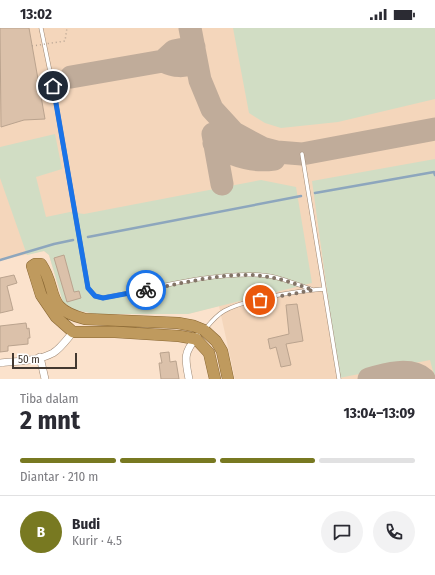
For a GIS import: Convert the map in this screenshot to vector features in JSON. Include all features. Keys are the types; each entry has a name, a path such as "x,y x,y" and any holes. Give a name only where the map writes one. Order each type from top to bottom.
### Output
{"highway":[{"path":"215,379 209,353 196,339 179,336 115,332 72,332 56,317 42,295 32,269 35,264 40,263 43,267 52,296 59,308 66,313 84,319 178,323 194,326 204,330 216,341 222,351 228,379"},
{"path":"114,320 115,332"}],"street":[{"path":"189,379 185,356 187,351 204,330"},
{"path":"0,363 40,357 53,353 62,346 72,332"},
{"path":"40,357 45,379"}],"lane":[{"path":"41,28 55,94 88,288 95,296 103,298 199,280 233,276 261,275 286,280 313,290"},
{"path":"302,154 339,379"},
{"path":"204,330 214,319 228,309 260,300 323,289"}],"path":[{"path":"32,46 65,41 67,28"}],"shaded area":[{"path":"0,28 435,28 435,379 235,379 219,306 188,314 85,312 75,310 63,302 49,255 44,251 0,260"}],"green space":[{"path":"233,28 435,28 435,99 338,122 281,128 265,123 249,113"},
{"path":"55,134 62,169 36,177 46,217 70,212 84,214 261,180 296,187 312,283 188,314 95,314 75,310 63,302 49,255 44,251 27,255 0,178 0,147"},
{"path":"435,159 435,379 430,360 339,378 312,181"}],"building":[{"path":"0,28 29,28 45,119 24,120 1,127"},
{"path":"64,255 74,292 79,291 81,298 67,302 54,258"},
{"path":"14,275 17,283 7,286 13,310 0,313 0,278"},
{"path":"297,304 303,341 286,344 291,365 281,367 276,347 270,349 268,339 289,334 286,305"},
{"path":"26,323 27,329 29,328 30,338 28,338 28,344 8,346 8,351 0,352 0,326"},
{"path":"169,352 170,362 176,361 179,379 161,379 159,363 162,363 160,353"}],"waterway":[{"path":"315,193 434,172 435,175"},
{"path":"88,237 301,196"},
{"path":"0,260 73,240"}],"taxiway":[{"path":"190,28 200,80 212,109 234,133 262,148 277,152 302,154 435,129"},
{"path":"194,47 174,51 163,61 180,66 196,62"},
{"path":"71,77 163,61"},
{"path":"213,134 222,184"},
{"path":"214,143 235,155 258,160 274,159"},
{"path":"369,379 383,375 405,372 419,375 424,379"}],"way so far":[{"path":"146,290 199,280 233,276 261,275 286,280 313,290 260,300"}],"route":[{"path":"53,86 88,288 95,296 103,298 146,290"}]}
